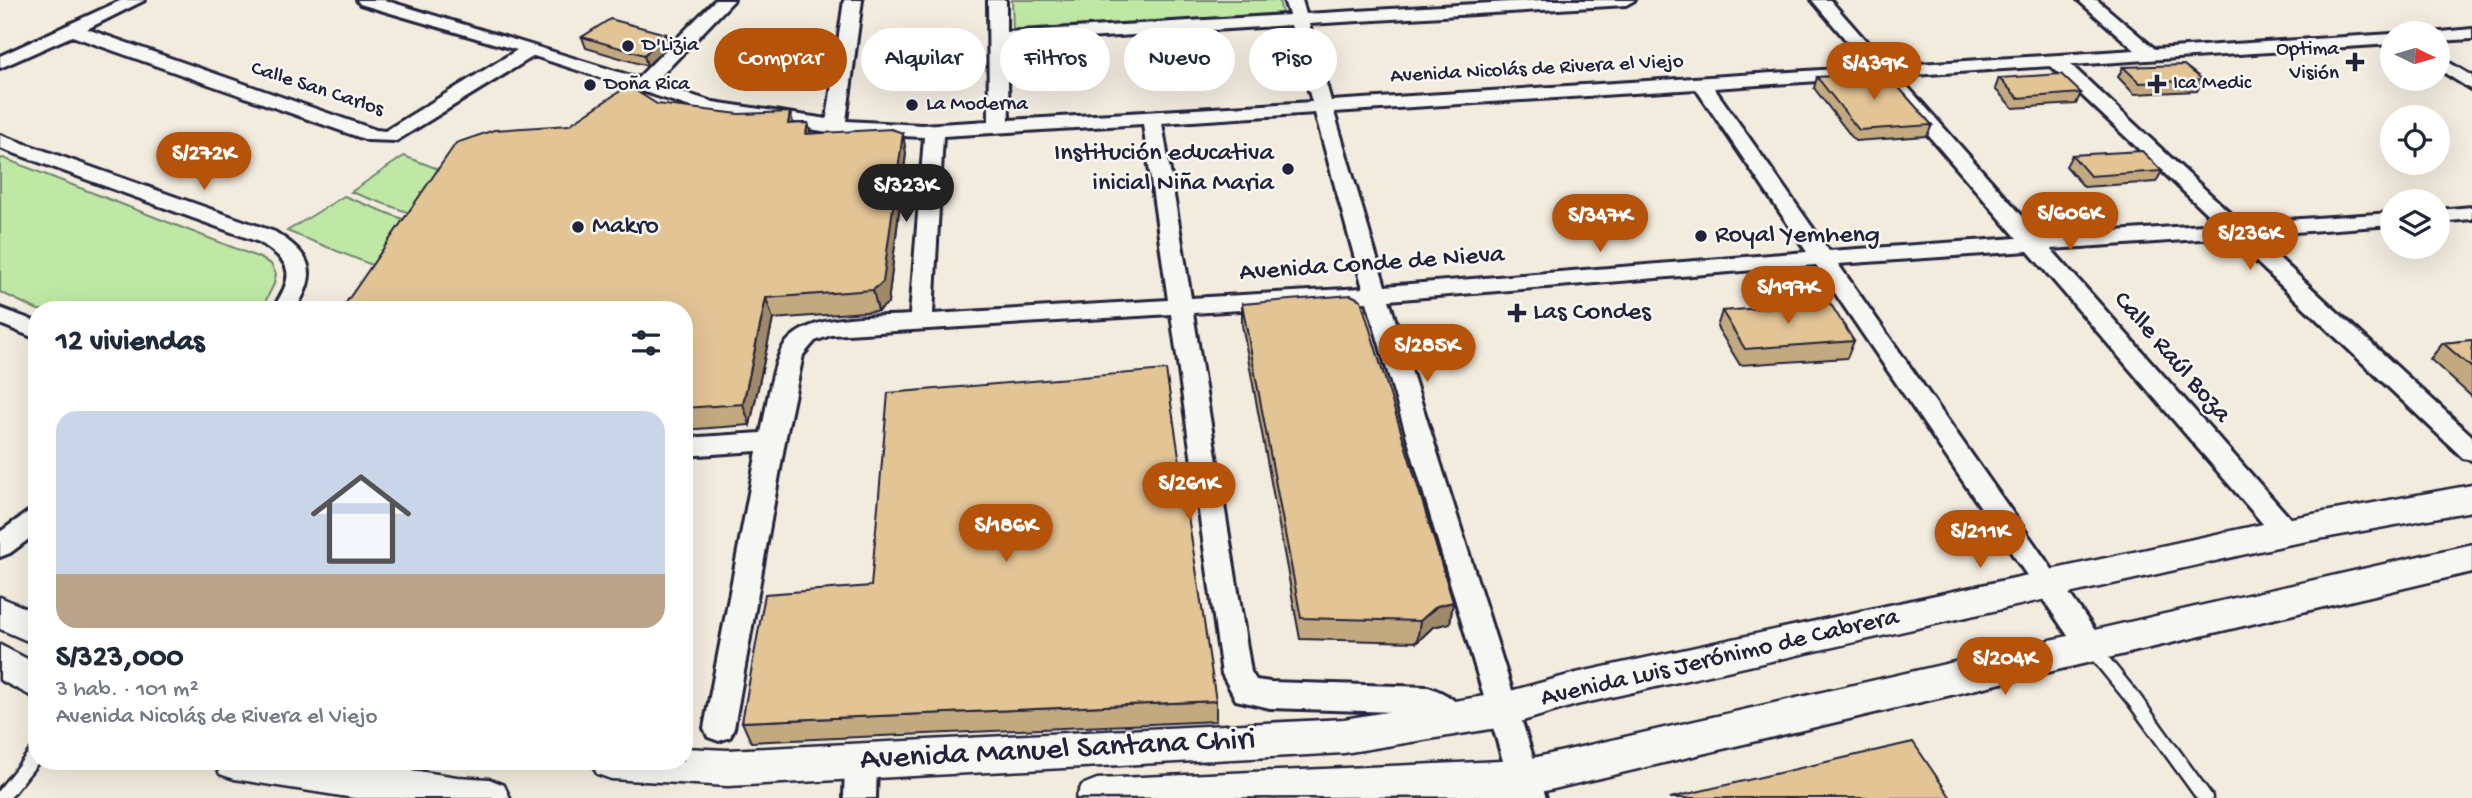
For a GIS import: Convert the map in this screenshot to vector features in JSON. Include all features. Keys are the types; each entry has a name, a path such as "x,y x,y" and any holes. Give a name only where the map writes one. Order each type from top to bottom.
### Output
{"street":[{"path":"0,64 136,0"},
{"name":"Avenida Nicolás de Rivera el Viejo","path":"366,0 532,49 743,118 835,127 934,130 2380,40"},
{"path":"640,86 725,0"},
{"path":"835,127 853,0"},
{"path":"997,0 999,127"},
{"path":"998,38 1296,9 1626,0"},
{"name":"Calle Raúl Boza","path":"1821,0 2286,532"},
{"path":"2087,0 2152,55"},
{"path":"1296,9 1376,294 1527,788 2091,647 2472,558"},
{"name":"Calle San Carlos","path":"72,30 374,136 389,137 532,49"},
{"path":"2450,35 2472,34"},
{"path":"2057,62 2472,451"},
{"path":"2450,69 2472,84"},
{"path":"1702,84 2091,647"},
{"path":"1152,118 1237,674 1247,691 1270,695 1428,700 1436,703 1452,718"},
{"path":"921,322 934,130"},
{"path":"3,145 267,237 295,255 299,264 295,293 289,301"},
{"path":"2450,215 2472,213"},
{"name":"Avenida Conde de Nieva","path":"772,441 792,353 807,336 839,327 1376,294 1822,258 2380,220"},
{"path":"0,315 28,327"},
{"path":"693,446 772,441 719,728"},
{"name":"Avenida Luis Jerónimo de Cabrera","path":"1503,709 1576,689 2286,532 2472,498"},
{"path":"0,546 28,526"},
{"path":"0,612 28,626"},
{"path":"0,661 28,678"},
{"name":"Avenida Manuel Santana Chiri","path":"693,766 860,780 1344,736 1503,709"},
{"path":"291,770 457,796 489,798"},
{"name":"Avenida Manuel Santana Chiri","path":"1097,798 1527,788"}],"lane":[{"path":"686,115 709,107"},
{"path":"2091,647 2135,701 2205,798"},
{"path":"2,798 28,765"}],"green space":[{"path":"1012,0 1279,0 1282,13 1058,28 1013,28"},
{"path":"404,156 454,175 424,218 351,192"},
{"path":"0,159 260,258 271,264 276,274 274,284 266,301 28,301 28,305 0,292"},
{"path":"344,196 418,225 382,269 287,231"}],"building":[{"path":"610,19 666,34 644,55 582,37"},
{"path":"2184,65 2203,80 2140,83 2123,67"},
{"path":"1886,73 1932,125 1859,130 1817,77"},
{"path":"2061,74 2081,93 2018,98 1999,78"},
{"path":"628,86 657,104 739,114 790,112 788,124 808,123 806,134 891,129 903,133 883,282 873,290 766,298 743,404 693,407 693,301 347,301 456,143 494,130 569,125"},
{"path":"2142,151 2162,171 2090,176 2072,155"},
{"path":"1351,295 1361,300 1453,602 1437,606 1420,621 1301,618 1242,304"},
{"path":"1830,303 1854,341 1745,349 1722,311"},
{"path":"2472,340 2472,368 2443,343"},
{"path":"1166,370 1216,701 742,722 765,594 871,586 888,393"},
{"path":"1913,742 1951,798 1670,798"}],"place":[{"name":"D'Lizia","path":"628,46"},
{"name":"Optima Visión","path":"2355,62"},
{"name":"Ica Medic","path":"2157,84"},
{"name":"Doña Rica","path":"590,85"},
{"name":"La Moderna","path":"912,105"},
{"name":"Institución educativa inicial Niña Maria","path":"1288,169"},
{"name":"Makro","path":"578,227"},
{"name":"Royal Yemheng","path":"1701,236"},
{"name":"Las Condes","path":"1517,313"}]}
